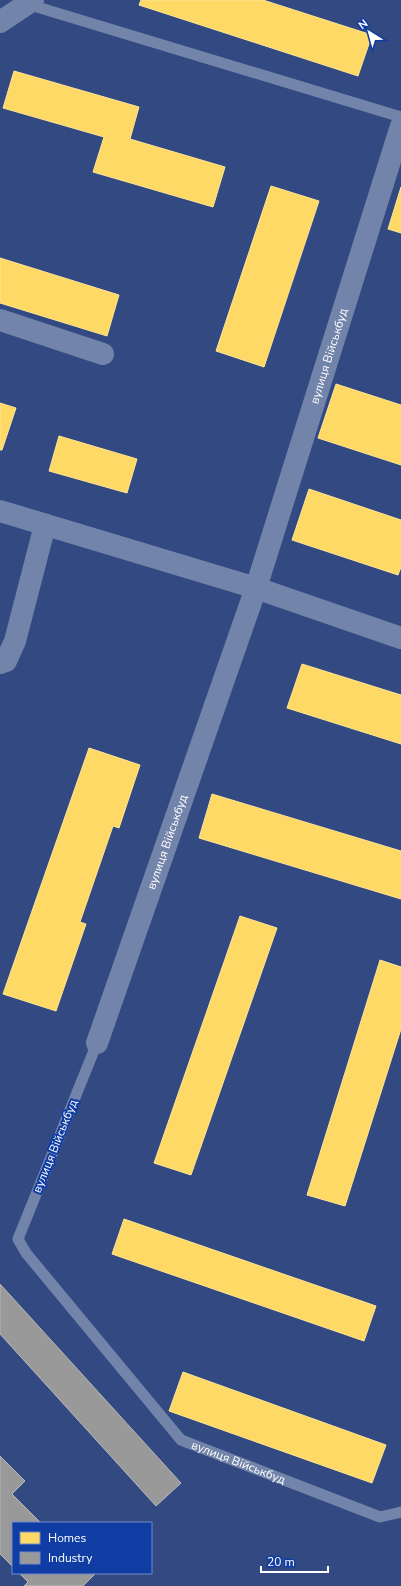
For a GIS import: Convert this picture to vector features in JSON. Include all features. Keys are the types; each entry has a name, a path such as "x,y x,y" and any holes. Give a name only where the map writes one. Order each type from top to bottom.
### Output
{"street":[{"path":"0,22 30,2"},
{"name":"вулиця Військбуд","path":"97,1043 256,588 401,126"},
{"path":"0,320 103,354"},
{"path":"0,511 256,588 401,638"},
{"path":"0,663 6,661 16,641 45,525"}],"lane":[{"path":"30,2 401,117"},
{"name":"вулиця Військбуд","path":"97,1043 18,1239 26,1253 181,1440 380,1517 401,1512"}],"building: Homes":[{"path":"141,0 263,0 372,35 358,76 139,5"},
{"path":"14,71 139,107 130,139 225,167 213,207 93,172 104,137 3,108"},
{"path":"271,186 319,201 264,367 216,351"},
{"path":"401,187 401,233 388,229"},
{"path":"0,258 119,295 107,336 0,303"},
{"path":"336,384 401,405 401,465 318,438"},
{"path":"0,403 16,408 2,450 0,450"},
{"path":"59,436 137,459 127,493 49,471"},
{"path":"309,489 401,520 401,567 398,575 292,540"},
{"path":"302,664 401,695 401,744 287,708"},
{"path":"89,748 140,765 119,828 113,826 80,922 86,924 56,1011 3,994"},
{"path":"212,794 401,851 401,899 199,838"},
{"path":"240,916 277,928 191,1175 154,1163"},
{"path":"380,960 401,967 401,1029 345,1206 307,1195"},
{"path":"124,1219 376,1306 364,1341 112,1254"},
{"path":"183,1372 386,1445 372,1483 169,1411"}],"building: Industry":[{"path":"0,1284 181,1483 156,1506 0,1334"},
{"path":"0,1456 25,1481 12,1494 40,1522 12,1522 12,1566 0,1554"},
{"path":"20,1574 95,1574 83,1586 24,1586 28,1582"}]}
